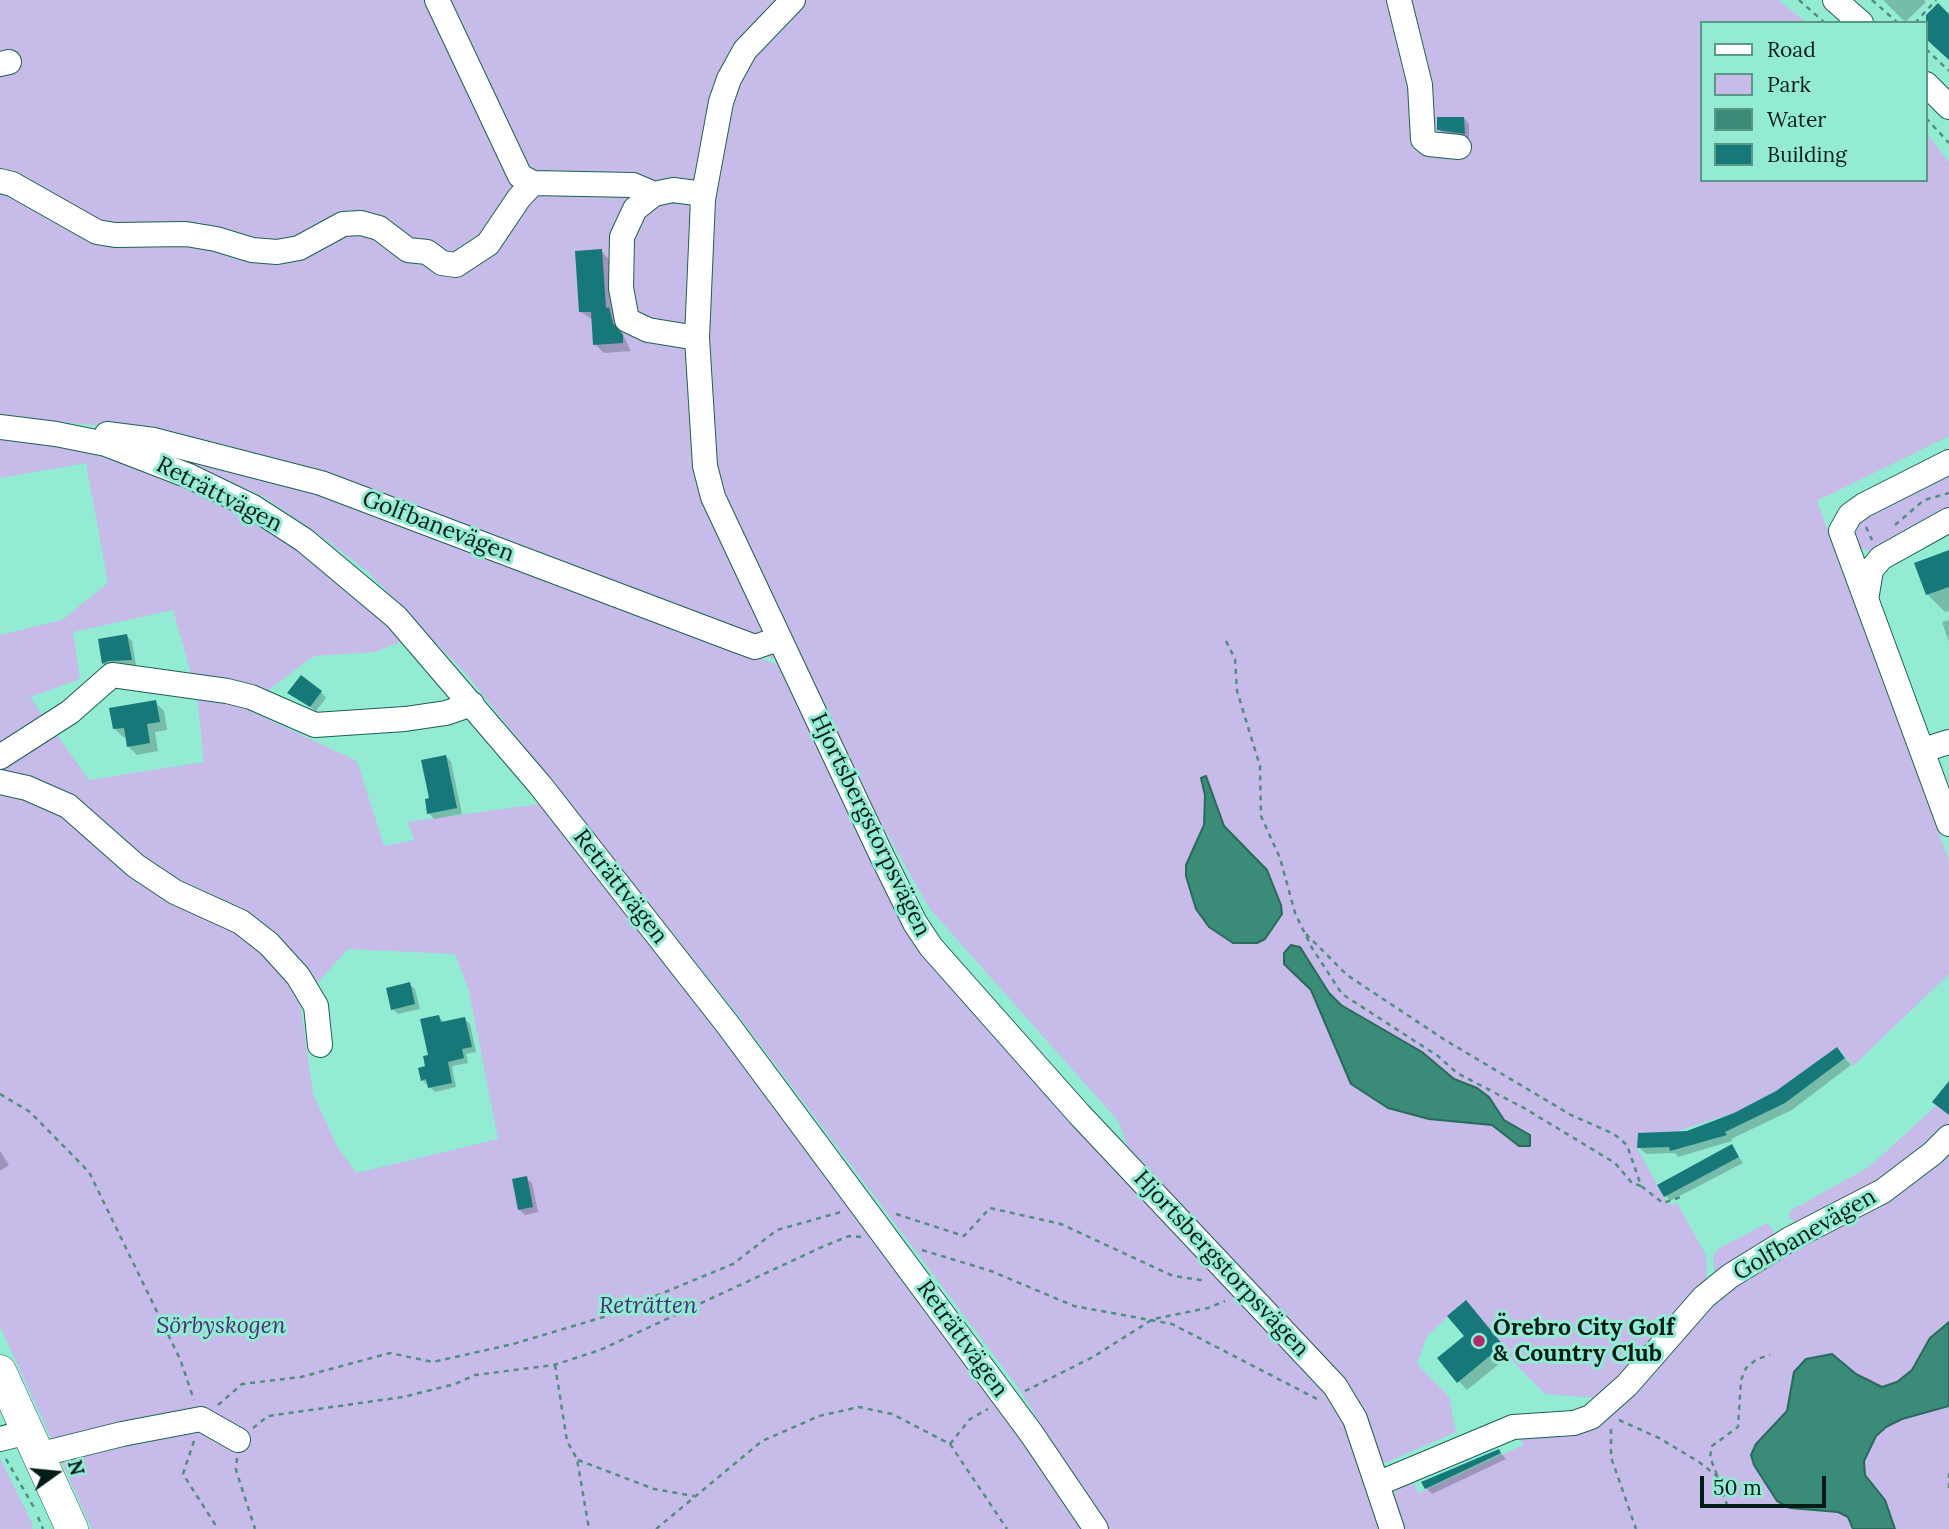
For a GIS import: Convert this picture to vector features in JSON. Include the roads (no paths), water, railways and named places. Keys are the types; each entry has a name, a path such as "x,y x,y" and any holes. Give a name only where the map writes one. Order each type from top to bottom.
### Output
{"main road":[{"path":"0,1371 22,1442 72,1529"}],"street":[{"path":"438,0 520,176 533,183 633,185 654,194"},
{"name":"Hjortsbergstorpsvägen","path":"793,0 746,50 729,79 721,102 704,194 696,338 705,466 713,497 898,889 931,947 1079,1114 1295,1341 1350,1408 1392,1529"},
{"path":"1399,0 1420,85 1423,139 1429,144 1459,147"},
{"path":"1835,0 1859,21"},
{"path":"1928,86 1949,107"},
{"path":"0,181 12,184 97,232 186,234 216,239 252,250 277,252 299,248 344,224 361,223 379,228 408,250 427,252 442,263 456,265 488,244 519,198 533,183"},
{"path":"696,338 648,330 627,320 621,288 622,237 635,209 654,194 673,190 704,194"},
{"name":"Reträttvägen","path":"0,427 90,441 189,475 253,508 304,540 396,617 540,785 728,1025 1007,1399 1096,1529"},
{"name":"Golfbanevägen","path":"90,441 107,434 154,440 321,483 755,647 778,639"},
{"path":"1949,462 1850,515 1841,531 1867,594 1949,824"},
{"path":"1849,552 1867,560 1879,546 1949,520"},
{"path":"1867,594 1879,546"},
{"path":"0,757 70,712 112,675 227,691 251,697 315,724 405,719 446,713 471,704"},
{"path":"1923,750 1949,742"},
{"path":"0,782 27,788 68,806 136,866 175,892 241,922 269,944 298,976 316,1006 320,1045"},
{"name":"Golfbanevägen","path":"1377,1484 1513,1427 1553,1426 1591,1417 1627,1385 1704,1297 1730,1276 1790,1239 1883,1191 1933,1153 1949,1137"},
{"path":"22,1442 122,1434 201,1419 238,1440"}],"water":[{"path":"1206,776 1224,826 1267,870 1281,905 1282,914 1265,939 1257,943 1233,943 1209,927 1196,909 1186,876 1186,865 1204,825 1205,795 1201,778"},
{"path":"1291,945 1300,947 1329,993 1341,1005 1422,1052 1454,1079 1477,1088 1489,1097 1504,1120 1530,1135 1530,1146 1519,1146 1492,1125 1429,1119 1388,1108 1351,1084 1311,990 1284,964 1284,953"},
{"path":"1949,1322 1949,1406 1902,1419 1886,1427 1876,1436 1864,1461 1865,1475 1885,1500 1895,1529 1853,1529 1848,1517 1838,1512 1790,1508 1777,1501 1754,1465 1751,1455 1756,1444 1787,1411 1794,1372 1806,1359 1832,1354 1856,1374 1882,1387 1897,1382 1912,1370 1930,1338"}],"place":[{"name":"Örebro City Golf & Country Club","path":"1479,1341"}],"park label":[{"name":"Reträtten","path":"648,1306"},
{"name":"Sörbyskogen","path":"221,1326"}]}
